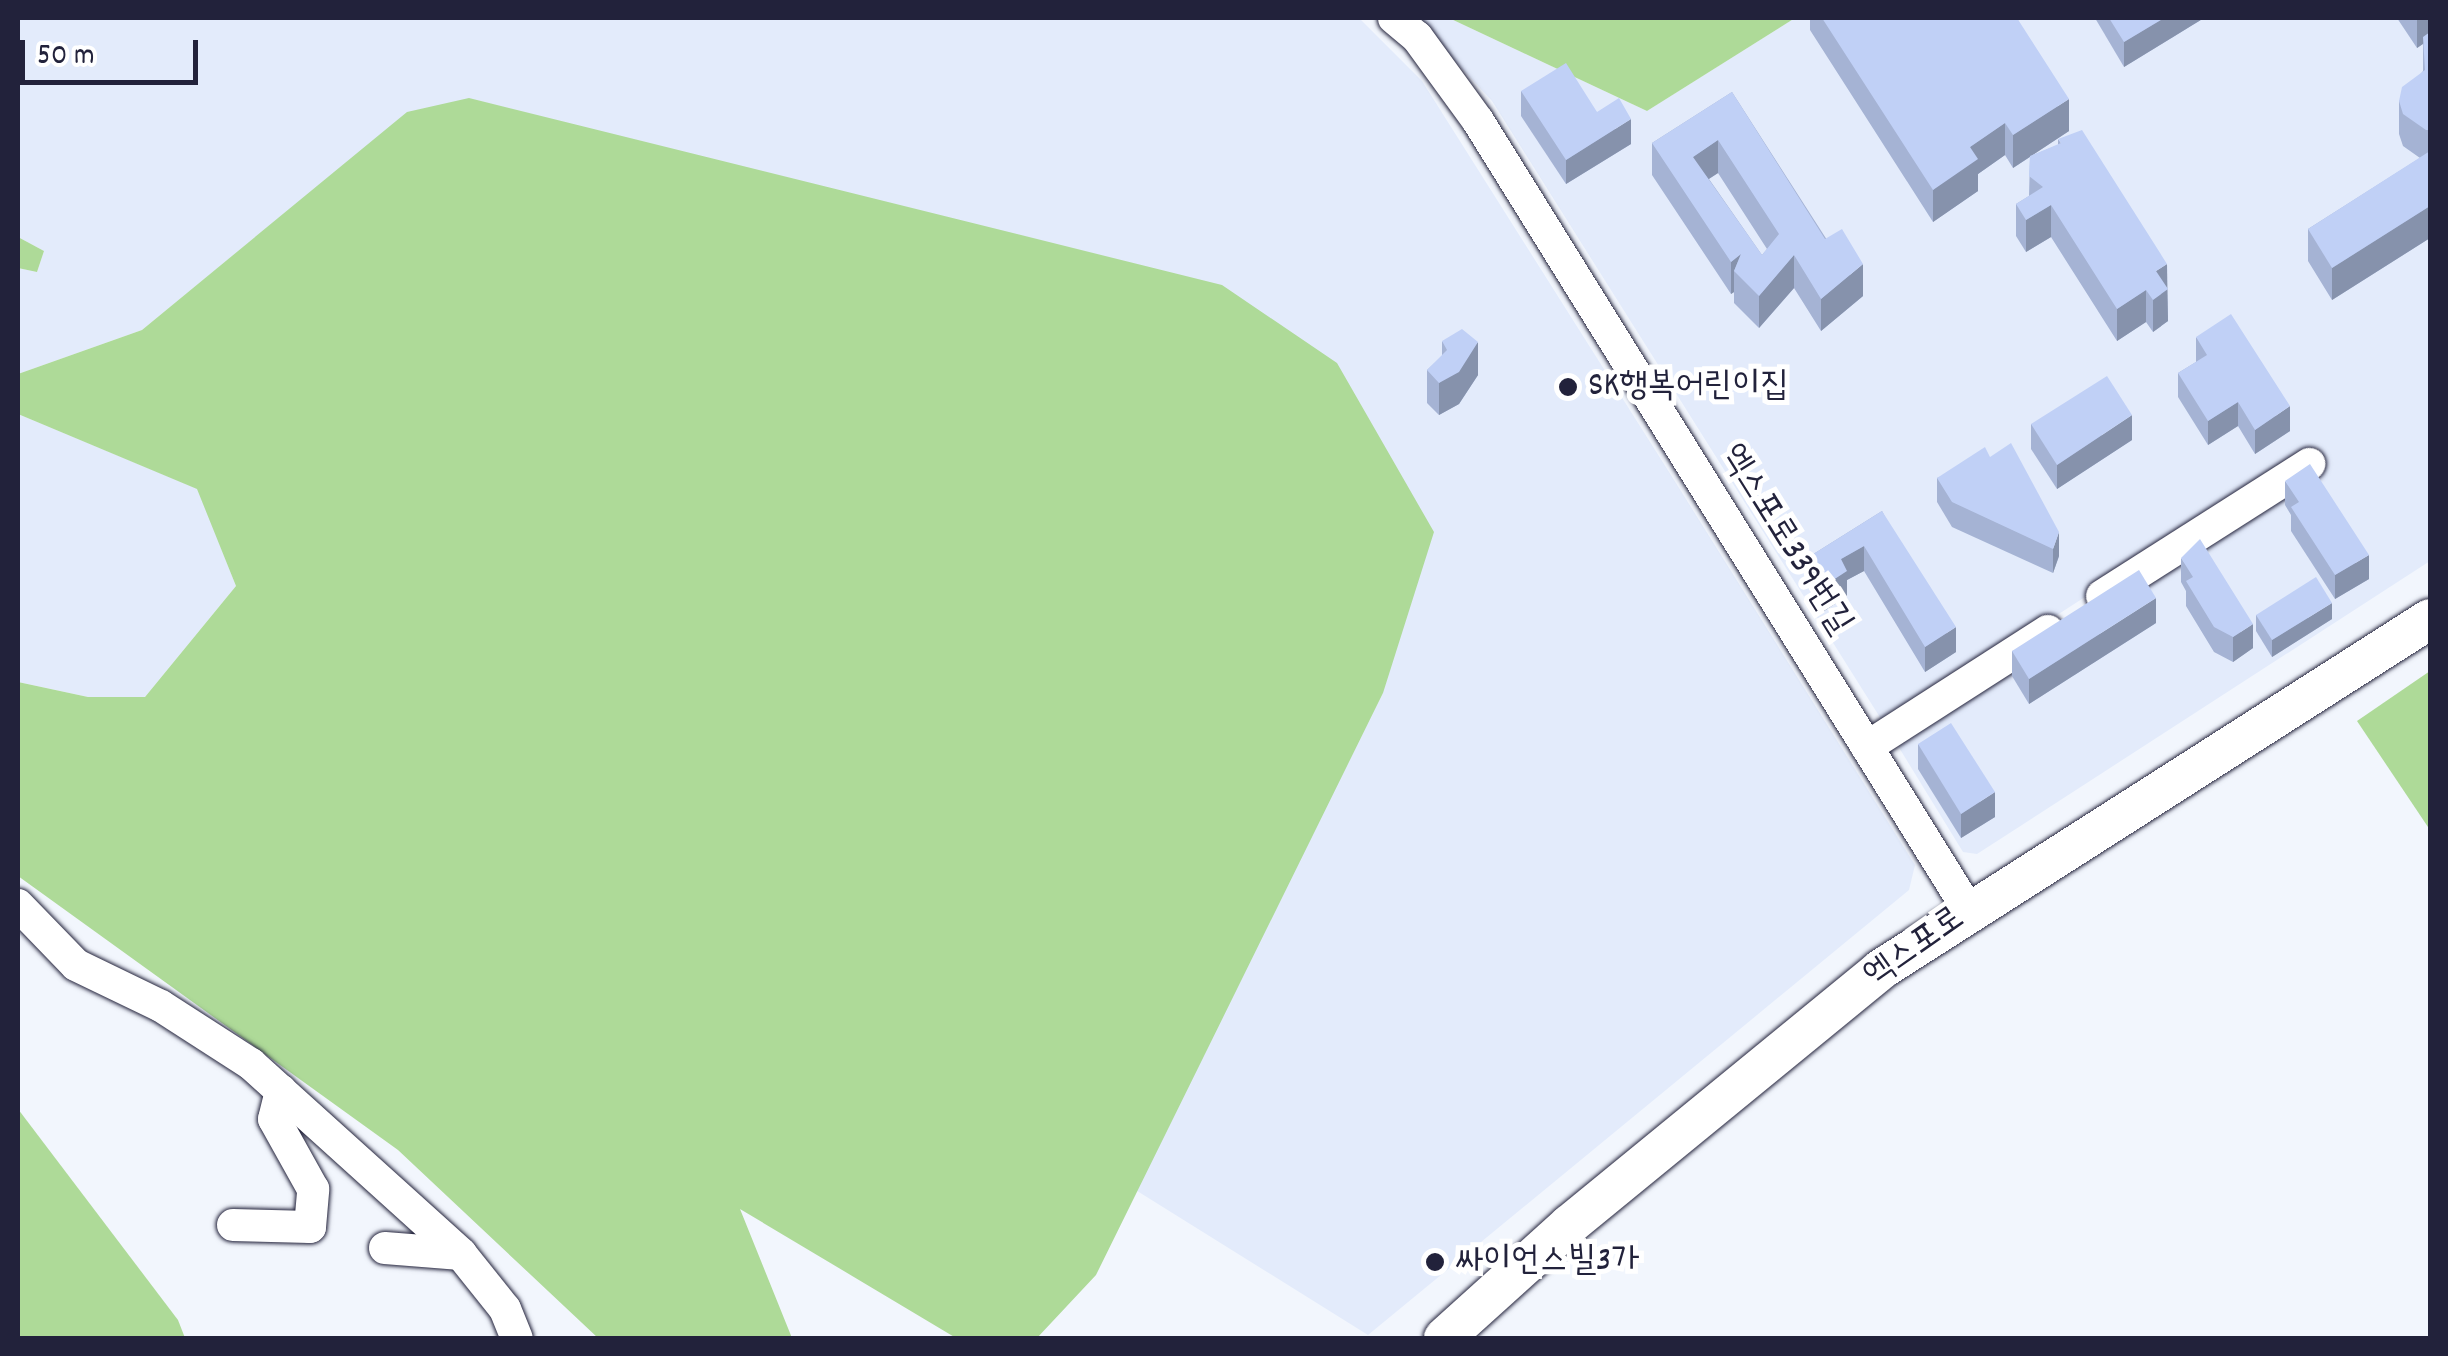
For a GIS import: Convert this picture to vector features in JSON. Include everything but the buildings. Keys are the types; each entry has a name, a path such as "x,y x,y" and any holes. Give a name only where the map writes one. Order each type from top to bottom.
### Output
{"main road":[{"name":"엑스포로","path":"1444,1338 1569,1225 1880,970 2430,619"}],"street":[{"name":"엑스포로339번길","path":"1394,18 1417,38 1478,121 1969,911"},
{"path":"1867,747 2309,464"},
{"path":"18,904 76,965 160,1006 281,1091 461,1254 505,1309 517,1338"},
{"path":"233,1225 310,1227 313,1189 274,1118 281,1091"},
{"path":"385,1248 461,1254"}],"shaded area":[{"path":"18,18 1359,18 1422,81 1674,480 1915,865 1909,890 1368,1335 1134,1189 1383,693 407,113 142,330 18,374 18,268 37,272 44,251 18,237"},
{"path":"1415,18 1449,18 1647,111 1795,18 2430,18 2430,561 1977,854 1963,852 1898,746 1903,732 2326,460 2317,447 1893,721 1881,719 1492,101"},
{"path":"18,414 198,489 236,586 145,697 88,697 18,682"}],"green space":[{"path":"1449,18 1795,18 1647,111"},
{"path":"469,98 1222,285 1337,363 1434,532 1383,693 1096,1275 1037,1338 956,1338 740,1209 792,1338 598,1338 398,1150 18,876 18,682 88,697 145,697 236,586 197,489 18,414 18,374 142,330 407,112"},
{"path":"18,237 44,251 37,272 18,268"},
{"path":"2430,671 2430,830 2357,721"},
{"path":"18,1109 178,1320 185,1338 18,1338"}],"place":[{"name":"SK행복어린이집","path":"1568,387"},
{"name":"싸이언스빌3가","path":"1435,1262"}]}
